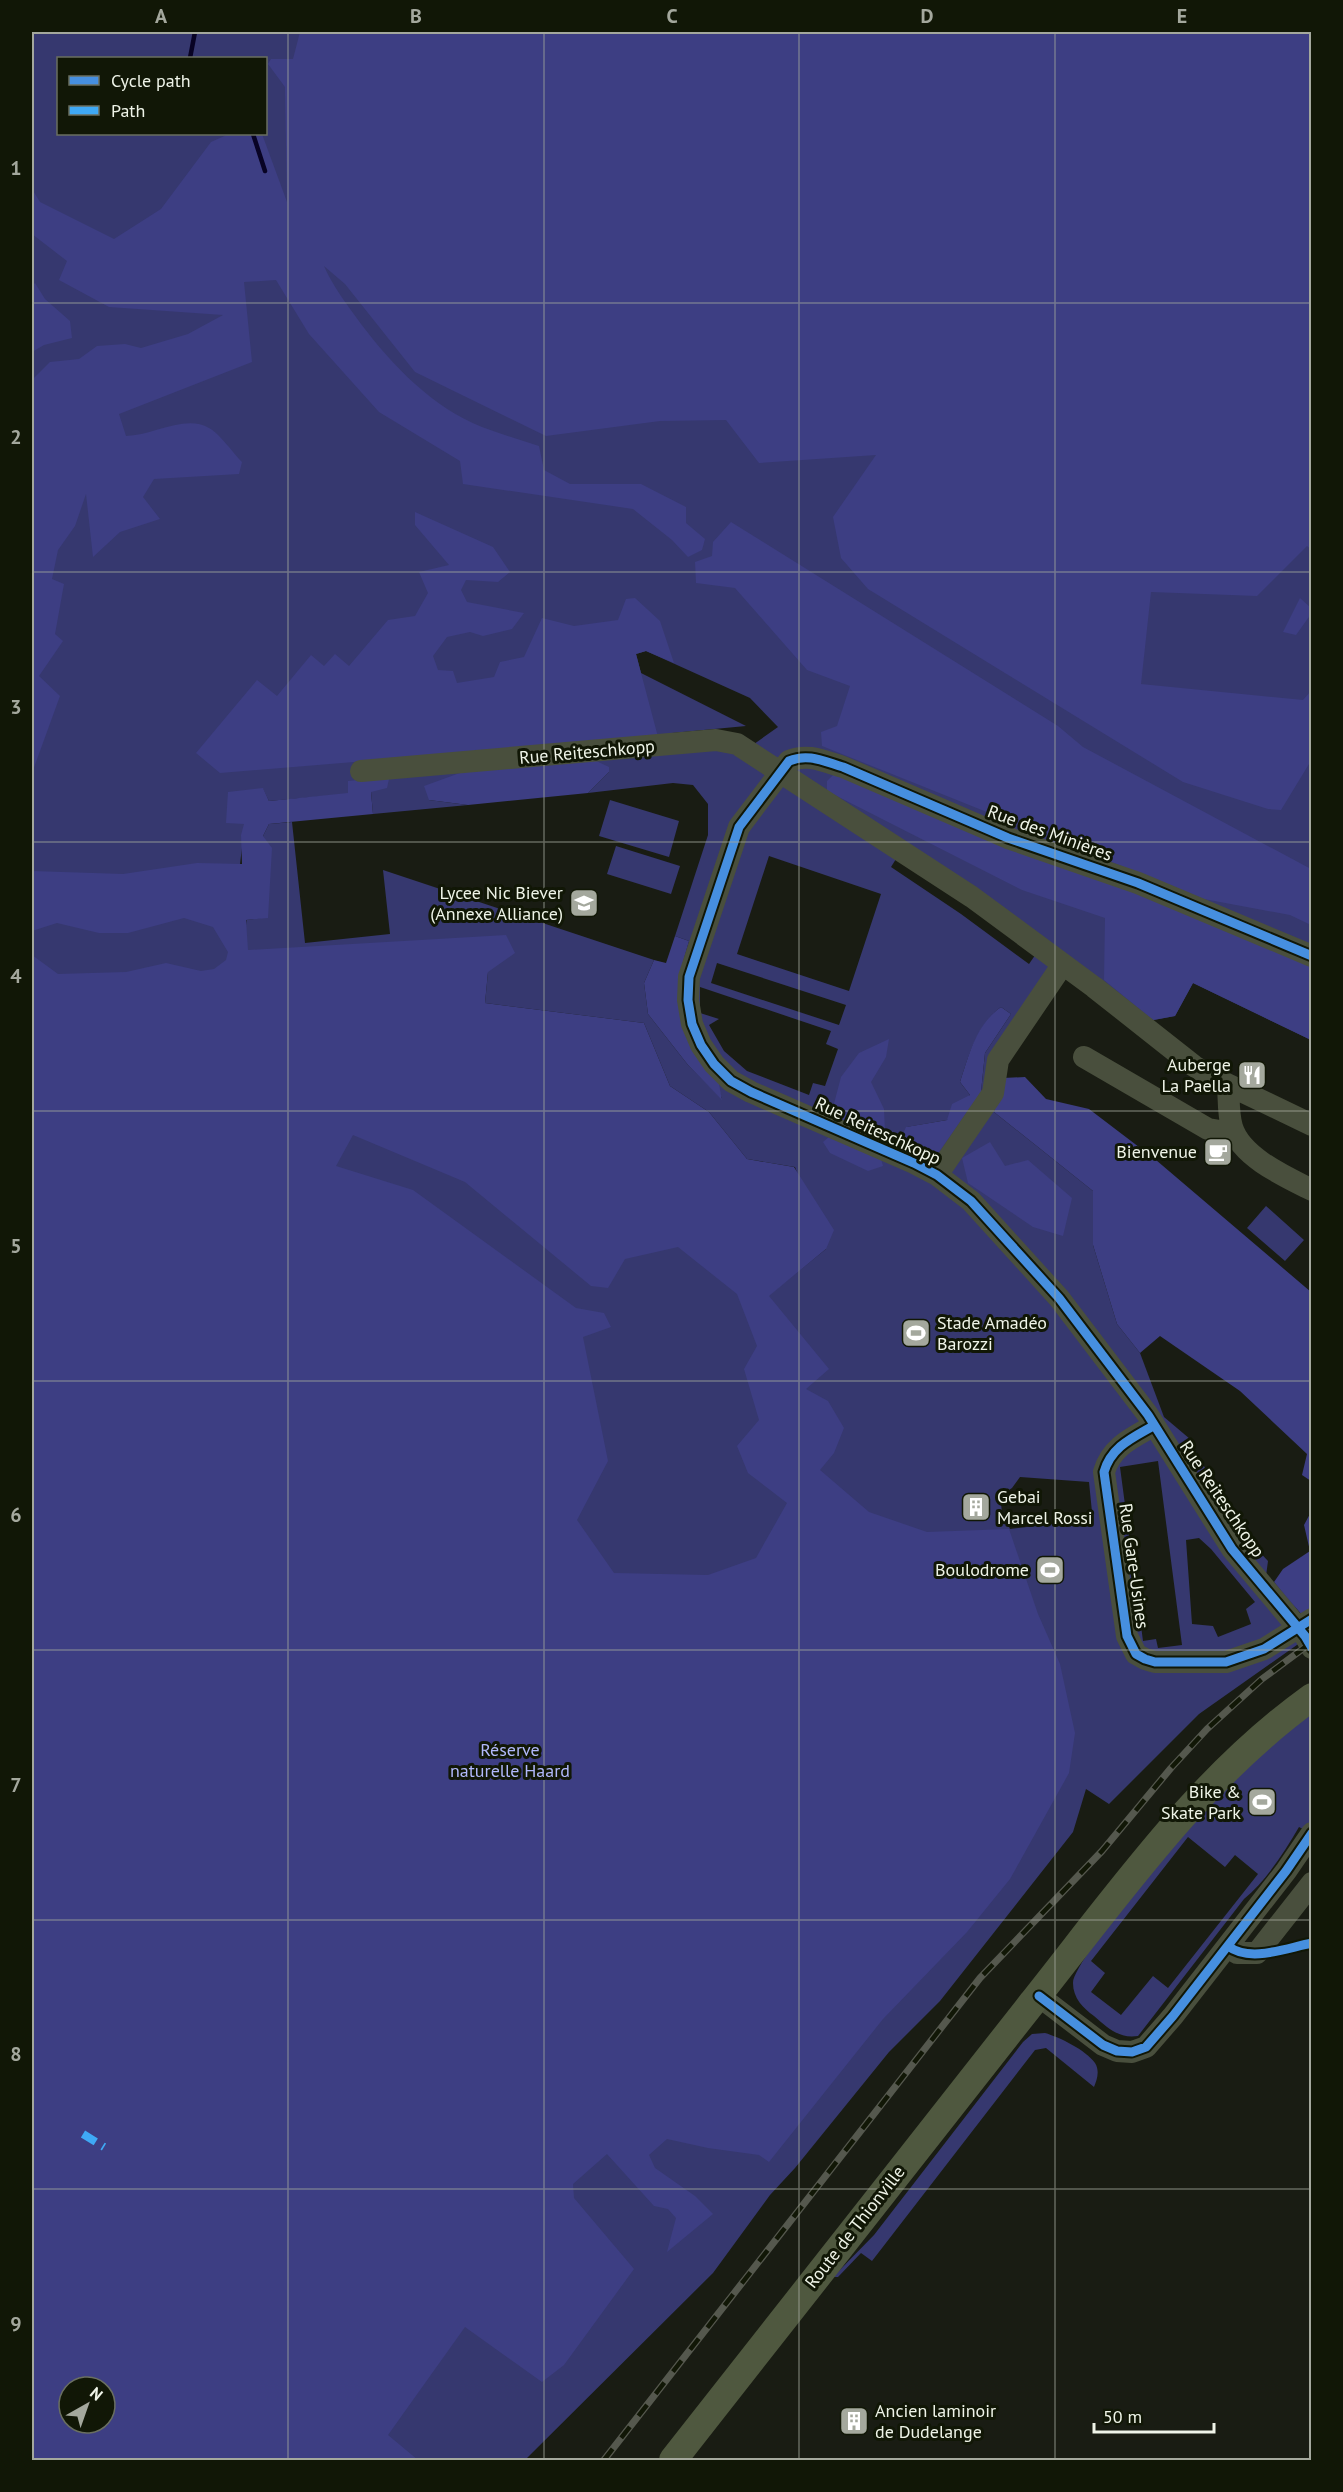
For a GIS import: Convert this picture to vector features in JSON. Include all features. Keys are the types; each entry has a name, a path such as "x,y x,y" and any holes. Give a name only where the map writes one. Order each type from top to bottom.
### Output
{"main road":[{"name":"Route de Thionville","path":"673,2460 1141,1863 1177,1822 1253,1745 1311,1697"}],"street":[{"name":"Rue Reiteschkopp","path":"361,771 716,740 737,744 780,772 738,827 689,977 688,1000 692,1024 701,1045 714,1064 731,1080 751,1092 914,1163 937,1175 971,1201 1059,1298 1119,1376 1219,1530 1305,1636 1311,1648"},
{"name":"Rue des Minières","path":"780,772 789,761 802,756 843,767 1008,838 1138,883 1311,956"},
{"path":"780,772 972,897 1063,964 1194,1066 1311,1125"},
{"path":"937,1175 993,1094 998,1060 1063,964"},
{"path":"1084,1057 1208,1129 1220,1131 1232,1128"},
{"path":"1228,1085 1232,1128 1237,1137 1254,1156 1280,1174 1311,1190"},
{"name":"Rue Gare-Usines","path":"1153,1426 1115,1449 1104,1472 1127,1636 1136,1654 1155,1662 1227,1662 1264,1648 1311,1619"},
{"path":"1038,1996 1103,2045 1117,2051 1132,2052 1146,2047 1157,2037 1286,1871 1311,1833"},
{"path":"1228,1946 1238,1953 1257,1953 1311,1883"}],"green space":[{"name":"Réserve naturelle Haard","path":"32,32 1311,32 1311,1040 1193,983 1175,1016 1154,1020 1063,978 1004,1068 994,1112 1093,1191 1093,1245 1117,1324 1140,1353 1164,1417 1190,1439 1235,1526 1268,1561 1266,1576 1292,1603 1303,1618 1311,1635 1199,1714 1109,1804 1086,1789 1073,1832 940,2001 889,2052 795,2168 770,2195 713,2273 525,2460 32,2460","holes":["646,651 750,698 778,727 747,749 672,733 746,726 641,673 636,654","609,772 588,793 673,783 693,785 708,804 708,835 675,936 689,941 679,976 722,1099 688,1065 648,1014 644,983 654,960 383,870 390,934 305,943 292,822 269,824 263,836 268,917 246,920 240,864 245,823 263,789 269,801 371,792 373,814 468,805 429,800","901,851 1040,948 1029,964 961,914 891,867","769,856 881,894 849,991 737,954","428,940 488,972 485,1003 644,1023 670,1086 709,1112 747,1159 795,1167 826,1249 768,1296 487,1017","717,963 846,1005 839,1025 711,983","700,987 831,1031 826,1044 838,1049 825,1086 813,1083 809,1095 747,1071 724,1051 709,1025 719,1019 700,1013","1001,1007 1011,1014 985,1053 981,1092 916,1154 907,1127 947,1120 970,1095 960,1082 980,1031","1158,1461 1182,1645 1158,1648 1156,1639 1143,1641 1120,1467","1020,1477 1089,1482 1092,1512 1052,1520 1053,1524 1010,1529 1002,1512 1000,1496 1012,1488","1199,1538 1255,1602 1246,1609 1251,1624 1218,1637 1213,1626 1192,1624 1186,1540"]},
{"path":"300,32 1311,32 1311,549 1307,546 1257,596 1151,592 1141,684 1303,700 1311,691 1311,765 1309,764 1281,810 1268,809 1183,782 868,589 841,558 833,517 876,455 759,463 726,420 660,421 546,436 415,372 345,284 324,266 331,281 373,340 400,370 430,397 464,419 539,446 544,470 570,484 641,484 686,507 686,523 705,539 702,550 688,557 672,540 633,509 463,484 460,461 379,412 309,334 276,280 244,282 252,362 119,414 126,436 179,424 200,424 209,428 242,462 239,474 154,479 143,497 160,519 120,532 93,557 86,494 75,526 58,550 52,579 64,584 55,634 63,641 39,676 60,696 32,773 32,380 50,362 79,359 97,346 125,344 141,348 188,334 223,315 109,307 59,280 67,261 32,234 32,189 40,202 114,239 161,209 211,142 227,135 262,135 287,202 285,87 268,64 271,59 293,59"},
{"path":"35,283 45,299 70,321 72,338 44,345 32,352 32,286"},
{"path":"415,512 493,547 510,572 498,582 466,580 461,590 467,602 524,613 512,629 483,636 470,632 447,637 433,656 438,670 453,671 457,683 494,677 500,662 524,657 542,618 574,626 618,620 626,599 635,598 660,621 674,663 646,651 636,654 658,737 220,773 196,753 257,680 277,696 311,655 324,666 335,654 349,666 388,620 415,616 428,593 419,572 449,565 415,525"},
{"path":"731,522 1058,726 1083,747 1311,869 1311,925 1290,915 1204,899 822,746 821,732 837,726 850,686 807,670 735,588 696,583 695,562 712,556 713,542"},
{"path":"1300,598 1311,608 1311,614 1296,635 1283,632"},
{"path":"592,759 609,767 609,772 588,793 468,805 429,800 424,786 468,770"},
{"path":"834,774 1311,961 1311,1040 1193,983 1175,1016 1153,1020 1104,980 1105,918 1022,890 827,791 827,781"},
{"path":"389,779 387,788 371,792 373,814 269,824 263,836 272,848 268,918 246,920 248,950 506,935 515,953 488,972 485,1003 644,1023 670,1086 709,1112 747,1159 794,1167 834,1230 826,1249 769,1296 829,1369 806,1389 828,1401 844,1428 834,1453 820,1470 869,1512 927,1532 1009,1529 1038,1614 1060,1664 1075,1733 1069,1773 1010,1879 967,1932 883,2019 769,2162 759,2155 708,2148 667,2139 649,2155 655,2168 695,2196 713,2214 667,2252 676,2218 668,2209 654,2206 607,2154 573,2184 574,2198 634,2269 564,2365 542,2382 465,2327 388,2435 418,2460 32,2460 32,955 58,974 126,972 166,963 201,971 214,969 226,960 228,952 213,927 184,918 128,933 99,933 57,923 32,931 32,871 123,874 197,863 242,864 241,835 244,824 226,823 228,792 263,788 269,801 348,793 348,781","holes":["353,1135 465,1182 591,1286 608,1288 625,1259 678,1247 737,1294 757,1346 744,1369 759,1420 737,1446 748,1473 787,1503 756,1558 708,1575 614,1573 577,1520 608,1461 583,1337 611,1327 604,1313 576,1308 413,1190 336,1166"]},
{"path":"610,800 679,821 669,857 599,836"},
{"path":"616,846 680,866 671,894 607,874"},
{"path":"675,936 689,941 679,976 719,1084 722,1100 688,1065 648,1014 644,983 654,960 666,963"},
{"path":"1001,1007 1011,1014 985,1053 981,1092 939,1152 927,1156 915,1154 902,1136 906,1127 947,1120 952,1104 970,1095 960,1082 970,1051 985,1022"},
{"path":"889,1039 886,1057 871,1082 884,1109 885,1131 879,1137 831,1115 841,1077 859,1053"},
{"path":"1025,1077 1046,1099 1089,1109 1156,1160 1311,1292 1311,1481 1302,1475 1307,1454 1240,1391 1160,1336 1140,1353 1117,1324 1093,1245 1093,1191 994,1112 1003,1078"},
{"path":"830,1136 881,1159 883,1166 868,1171 830,1153 823,1142"},
{"path":"990,1142 1005,1166 1028,1160 1072,1198 1063,1236 1033,1227 968,1183 962,1158"},
{"path":"1266,1206 1304,1240 1285,1261 1247,1228"},
{"path":"1311,1512 1311,1608 1302,1615 1274,1582 1283,1569 1310,1551 1304,1525"},
{"name":"Bike & Skate Park","path":"1311,1711 1311,1833 1299,1827 1267,1875 1244,1899 1138,2036 1125,2036 1114,2032 1079,2002 1073,1983 1079,1968 1117,1914 1197,1819 1242,1771","holes":["1188,1837 1225,1867 1235,1855 1258,1874 1168,1988 1153,1976 1121,2015 1091,1992 1105,1973 1091,1961"]},
{"path":"1045,2033 1072,2045 1091,2058 1097,2069 1094,2087 1046,2048 1035,2050 872,2261 861,2253 838,2277 833,2277 874,2235 1023,2042 1032,2034"}],"waterway":[{"path":"190,57 195,32"},
{"path":"253,135 265,171"}],"railway":[{"path":"604,2460 980,1978 1102,1851 1171,1768 1207,1729 1262,1679 1312,1642"}],"marked path":[{"path":"83,2134 104,2147"}],"cycle path":[{"path":"1312,956 1138,883 1008,838 843,767 816,759 803,758 789,761 739,827 689,977 688,1000 692,1024 701,1045 714,1064 731,1081 751,1092 914,1163 937,1175 971,1201 1059,1298 1148,1415 1232,1549 1305,1636 1312,1648"},
{"path":"1153,1426 1130,1439 1117,1450 1107,1463 1104,1472 1127,1636 1136,1654 1155,1662 1226,1662 1264,1649 1312,1619"},
{"path":"1039,1996 1103,2045 1117,2051 1132,2052 1146,2047 1173,2016 1286,1871 1312,1833"},
{"path":"1228,1946 1237,1951 1257,1954 1312,1943"}],"place":[{"name":"Lycee Nic Biever (Annexe Alliance)","path":"584,903"},
{"name":"Auberge La Paella","path":"1252,1075"},
{"name":"Bienvenue","path":"1218,1152"},
{"name":"Stade Amadéo Barozzi","path":"916,1333"},
{"name":"Gebai Marcel Rossi","path":"976,1507"},
{"name":"Boulodrome","path":"1050,1570"},
{"name":"Bike & Skate Park","path":"1262,1802"},
{"name":"Ancien laminoir de Dudelange","path":"854,2421"}]}
